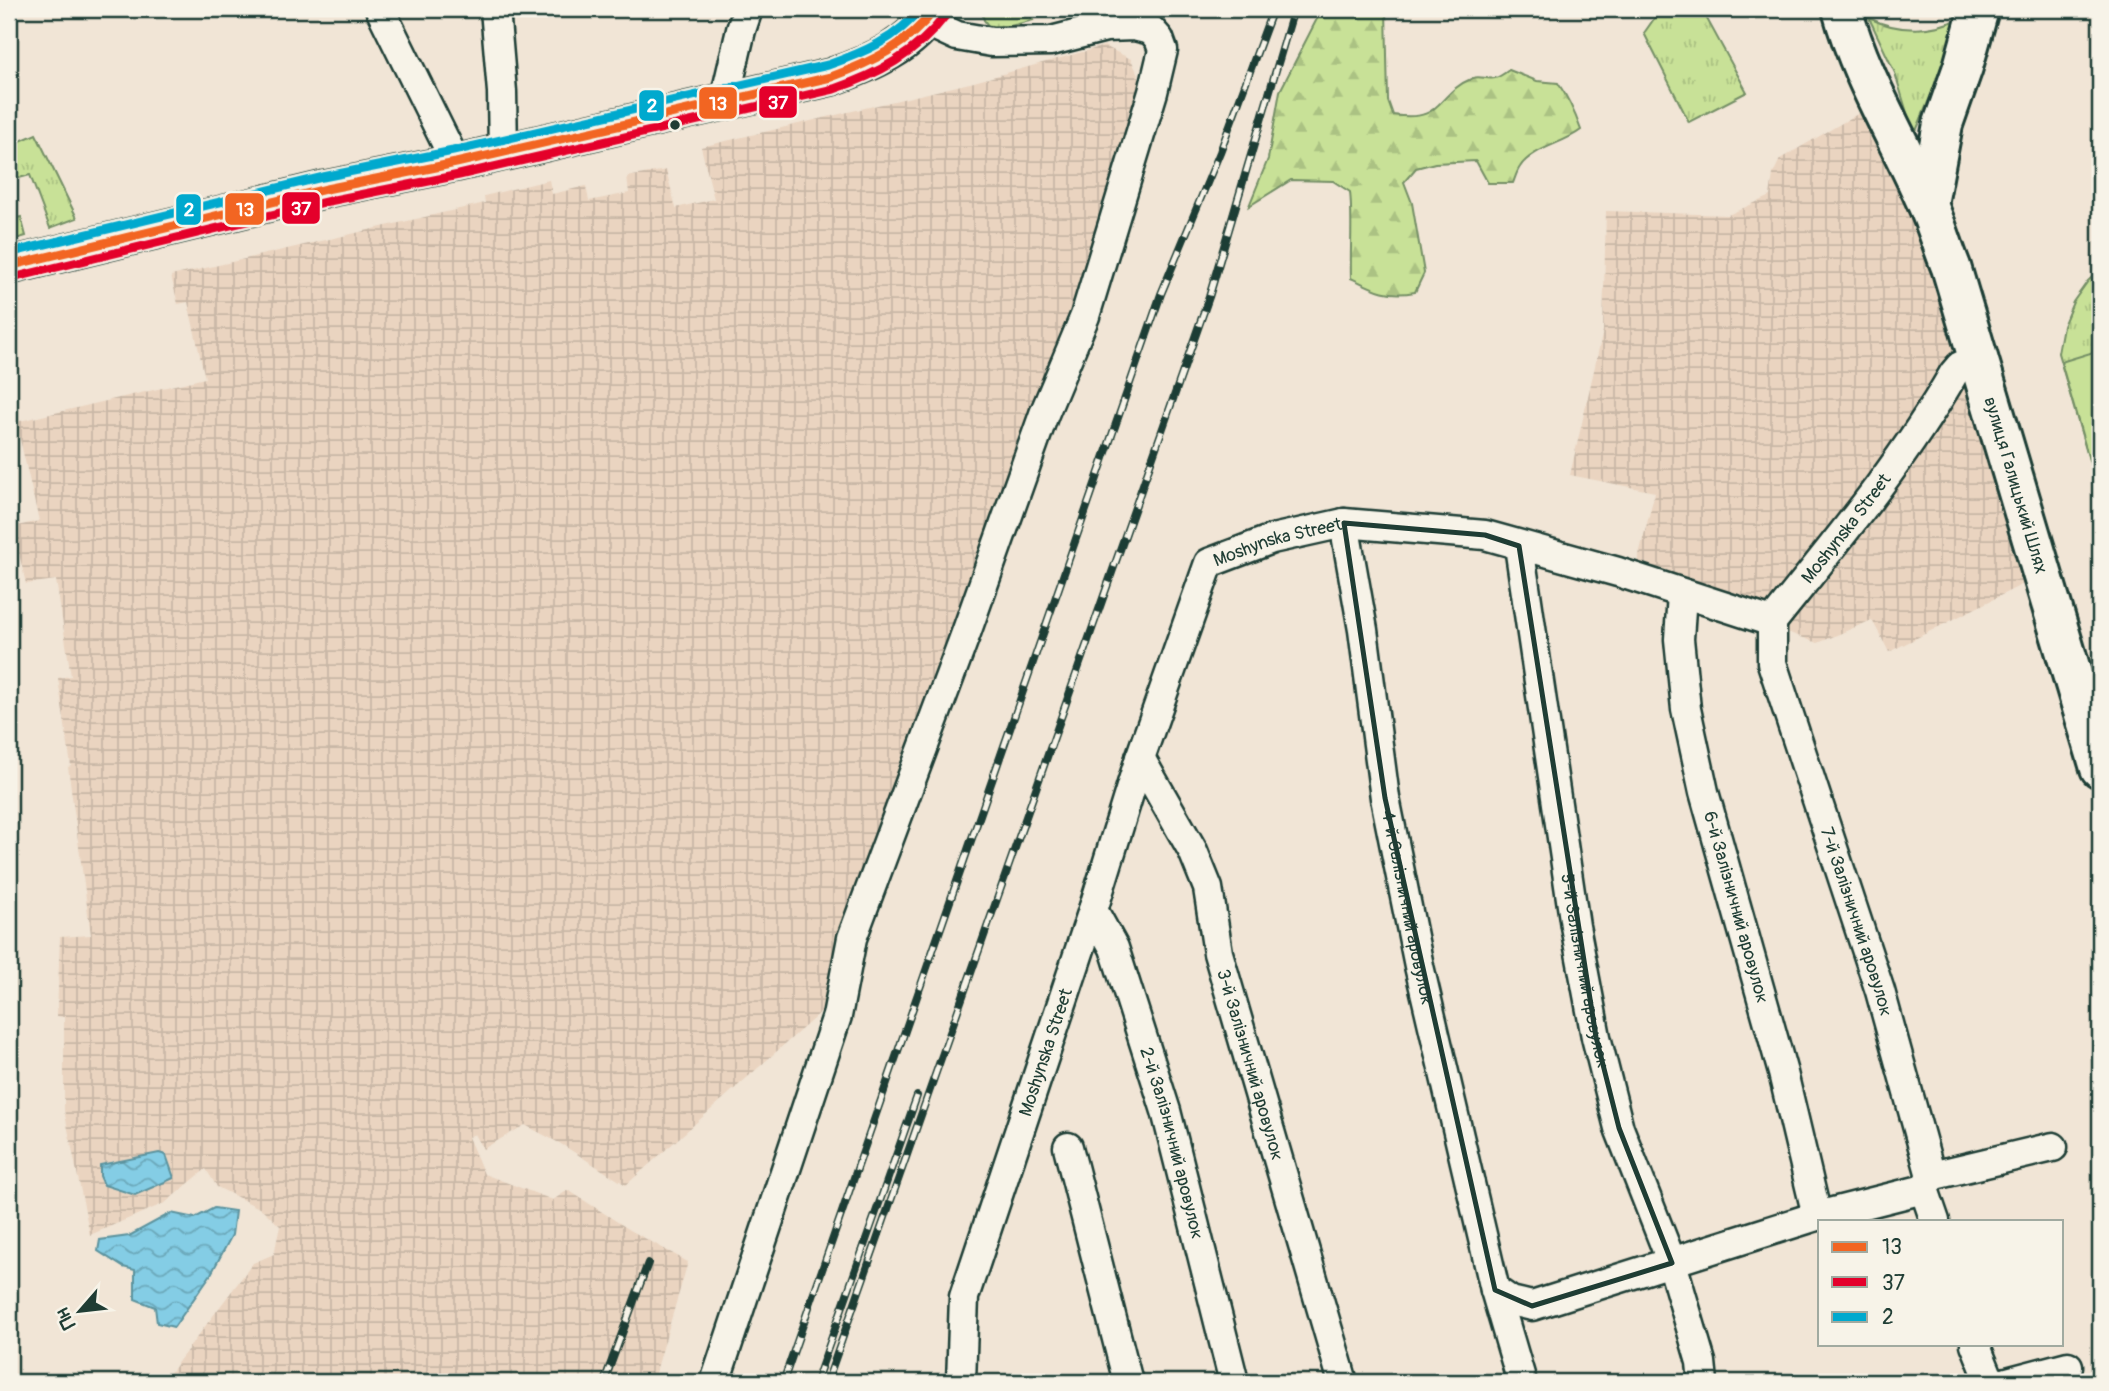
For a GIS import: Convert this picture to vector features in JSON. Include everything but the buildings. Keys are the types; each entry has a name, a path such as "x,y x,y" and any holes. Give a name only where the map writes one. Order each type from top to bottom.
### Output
{"highway":[{"name":"вулиця Галицький Шлях","path":"1842,9 1848,32 1877,100 1928,204 1951,267 2100,768"},
{"name":"вулиця Галицький Шлях","path":"1928,204 1942,124 1963,67 1979,9"}],"main road":[{"path":"9,266 248,207 503,153 831,77 858,68 900,46 931,15"}],"street":[{"path":"380,9 456,163"},
{"path":"495,9 502,92 503,153"},
{"path":"724,103 748,9"},
{"path":"715,1382 837,1016 852,938 966,633 1044,414 1084,316 1153,92 1163,50 1159,39 1151,30 1134,26 1107,27 1051,41 992,42 957,36 931,15"},
{"name":"Moshynska Street","path":"961,1382 964,1297 1093,910 1140,758 1209,563 1272,539 1344,523 1485,535 1618,572 1772,622 1865,503 1922,424 1954,373 1960,366 1978,361"},
{"name":"4-й Залізничний аровулок","path":"1344,523 1363,630 1385,798 1419,967 1495,1290 1522,1382"},
{"name":"5-й Залізничний аровулок","path":"1519,546 1575,926 1596,1037 1619,1128 1672,1263 1701,1362 1703,1382"},
{"name":"6-й Залізничний аровулок","path":"1682,594 1679,639 1686,709 1704,792 1783,1073 1817,1216"},
{"name":"7-й Залізничний аровулок","path":"1772,622 1772,663 1880,990 1928,1182 1935,1220"},
{"name":"3-й Залізничний аровулок","path":"1140,758 1193,851 1208,888 1218,953 1343,1382"},
{"name":"2-й Залізничний аровулок","path":"1093,910 1114,948 1166,1111 1234,1382"},
{"path":"1068,1147 1128,1382"},
{"path":"1495,1290 1511,1301 1532,1306 1928,1182 2053,1147"},
{"path":"1976,1346 1985,1373 1990,1381 1997,1382"},
{"path":"2007,1382 2068,1366"}],"highlighted area":[{"path":"1344,523 1485,535 1519,546 1596,1037 1619,1128 1672,1263 1532,1306 1495,1290 1486,1258 1385,798"}],"shaded area":[{"path":"1104,46 1131,59 1146,92 1081,314 844,935 821,1012 626,1185 525,1125 483,1149 475,1134 468,1137 484,1174 553,1200 568,1190 630,1230 688,1262 653,1382 163,1382 253,1263 274,1254 280,1226 263,1210 217,1187 206,1169 165,1203 90,1235 64,1110 64,1017 57,1016 60,937 91,935 58,678 71,676 56,580 26,584 13,527 39,521 16,422 205,378 188,302 178,304 171,276 485,203 484,196 549,180 552,194 586,186 589,201 629,193 627,177 666,170 676,208 714,199 701,147 974,82"},
{"path":"1880,101 2045,573 1889,652 1872,620 1818,643 1633,578 1655,492 1570,475 1603,331 1606,211 1728,215 1770,196 1773,174 1780,159"}],"green space":[{"path":"981,9 1027,9 1033,20 992,31 984,20"},
{"path":"1322,9 1386,9 1388,101 1393,115 1422,115 1438,106 1451,92 1473,78 1495,78 1509,70 1537,81 1558,83 1581,130 1532,155 1520,167 1513,183 1488,183 1476,161 1435,163 1416,168 1404,182 1412,203 1424,273 1415,292 1397,294 1382,291 1351,278 1350,192 1333,181 1291,180 1249,206 1268,159 1280,91"},
{"path":"1683,11 1706,17 1747,92 1689,122 1644,33 1656,16"},
{"path":"1963,17 1914,136 1895,73 1869,18 1892,26 1916,29 1940,26"},
{"path":"36,134 77,218 50,228 30,175 12,180 9,167 9,146"},
{"path":"21,217 26,236 9,241 9,220"},
{"path":"2100,270 2100,498 2058,353 2063,326 2073,302"},
{"path":"2100,350 2100,497 2061,362"}],"water":[{"path":"159,1153 166,1155 174,1178 135,1195 104,1185 100,1176 100,1165"},
{"path":"214,1208 235,1211 232,1235 211,1274 174,1327 157,1323 155,1307 135,1299 135,1270 123,1267 98,1251 100,1240 129,1236 171,1213 195,1218"}],"railway":[{"path":"783,1382 1161,294 1220,152 1273,9"},
{"path":"827,1382 1209,297 1294,9"},
{"path":"816,1382 917,1096"},
{"path":"604,1382 648,1263"}],"transit line":[{"name":"2","path":"9,253 323,177 453,151 828,65 890,37 920,9"},
{"name":"13","path":"9,266 326,189 456,163 831,77 888,51 913,33 935,9"},
{"name":"37","path":"12,278 329,201 459,175 834,89 866,77 909,52 945,16"}]}
